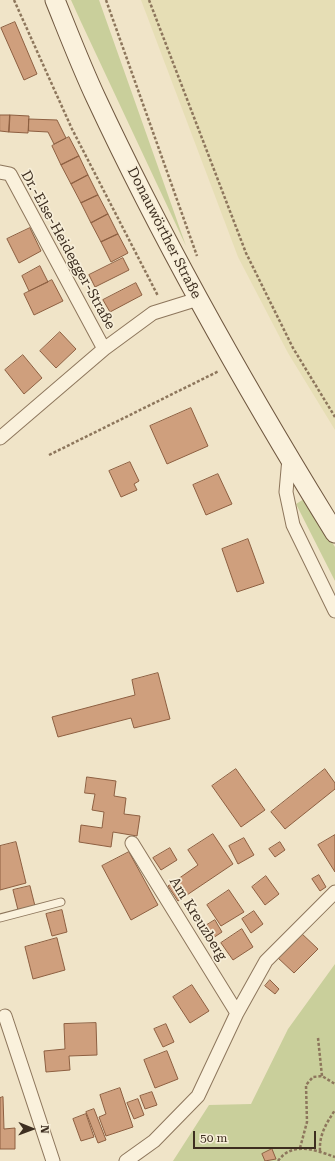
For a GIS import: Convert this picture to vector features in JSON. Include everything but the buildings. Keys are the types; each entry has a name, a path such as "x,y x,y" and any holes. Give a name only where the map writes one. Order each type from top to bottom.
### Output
{"main road":[{"name":"Donauwörther Straße","path":"55,0 96,97 198,299 288,458 335,533"}],"street":[{"name":"Dr.-Else-Heidegger-Straße","path":"0,172 10,174 104,348"},
{"path":"0,438 104,348 153,313 198,299"},
{"path":"288,458 286,492 293,525 335,611"},
{"name":"Am Kreuzberg","path":"132,843 237,1013"},
{"path":"126,1161 154,1141 198,1096 237,1013 266,961 335,892"},
{"path":"4,1016 53,1161"}],"lane":[{"path":"0,918 61,902"}],"path":[{"path":"14,0 72,129 165,309"},
{"path":"106,0 198,262"},
{"path":"149,0 246,253 293,348 335,417"},
{"path":"49,455 234,363"},
{"path":"318,1038 322,1076"},
{"path":"300,1148 307,1122 306,1085 313,1077 322,1076 335,1084"},
{"path":"320,1151 319,1140 335,1110"},
{"path":"278,1161 284,1154 300,1148 334,1155"}],"shaded area":[{"path":"141,0 335,0 335,430 288,353 238,257"}],"green space":[{"path":"71,0 99,0 186,246 81,22"},
{"path":"304,499 335,547 335,581 296,504"},
{"path":"335,964 335,1161 173,1161 209,1105 251,1104 288,1029"}]}
